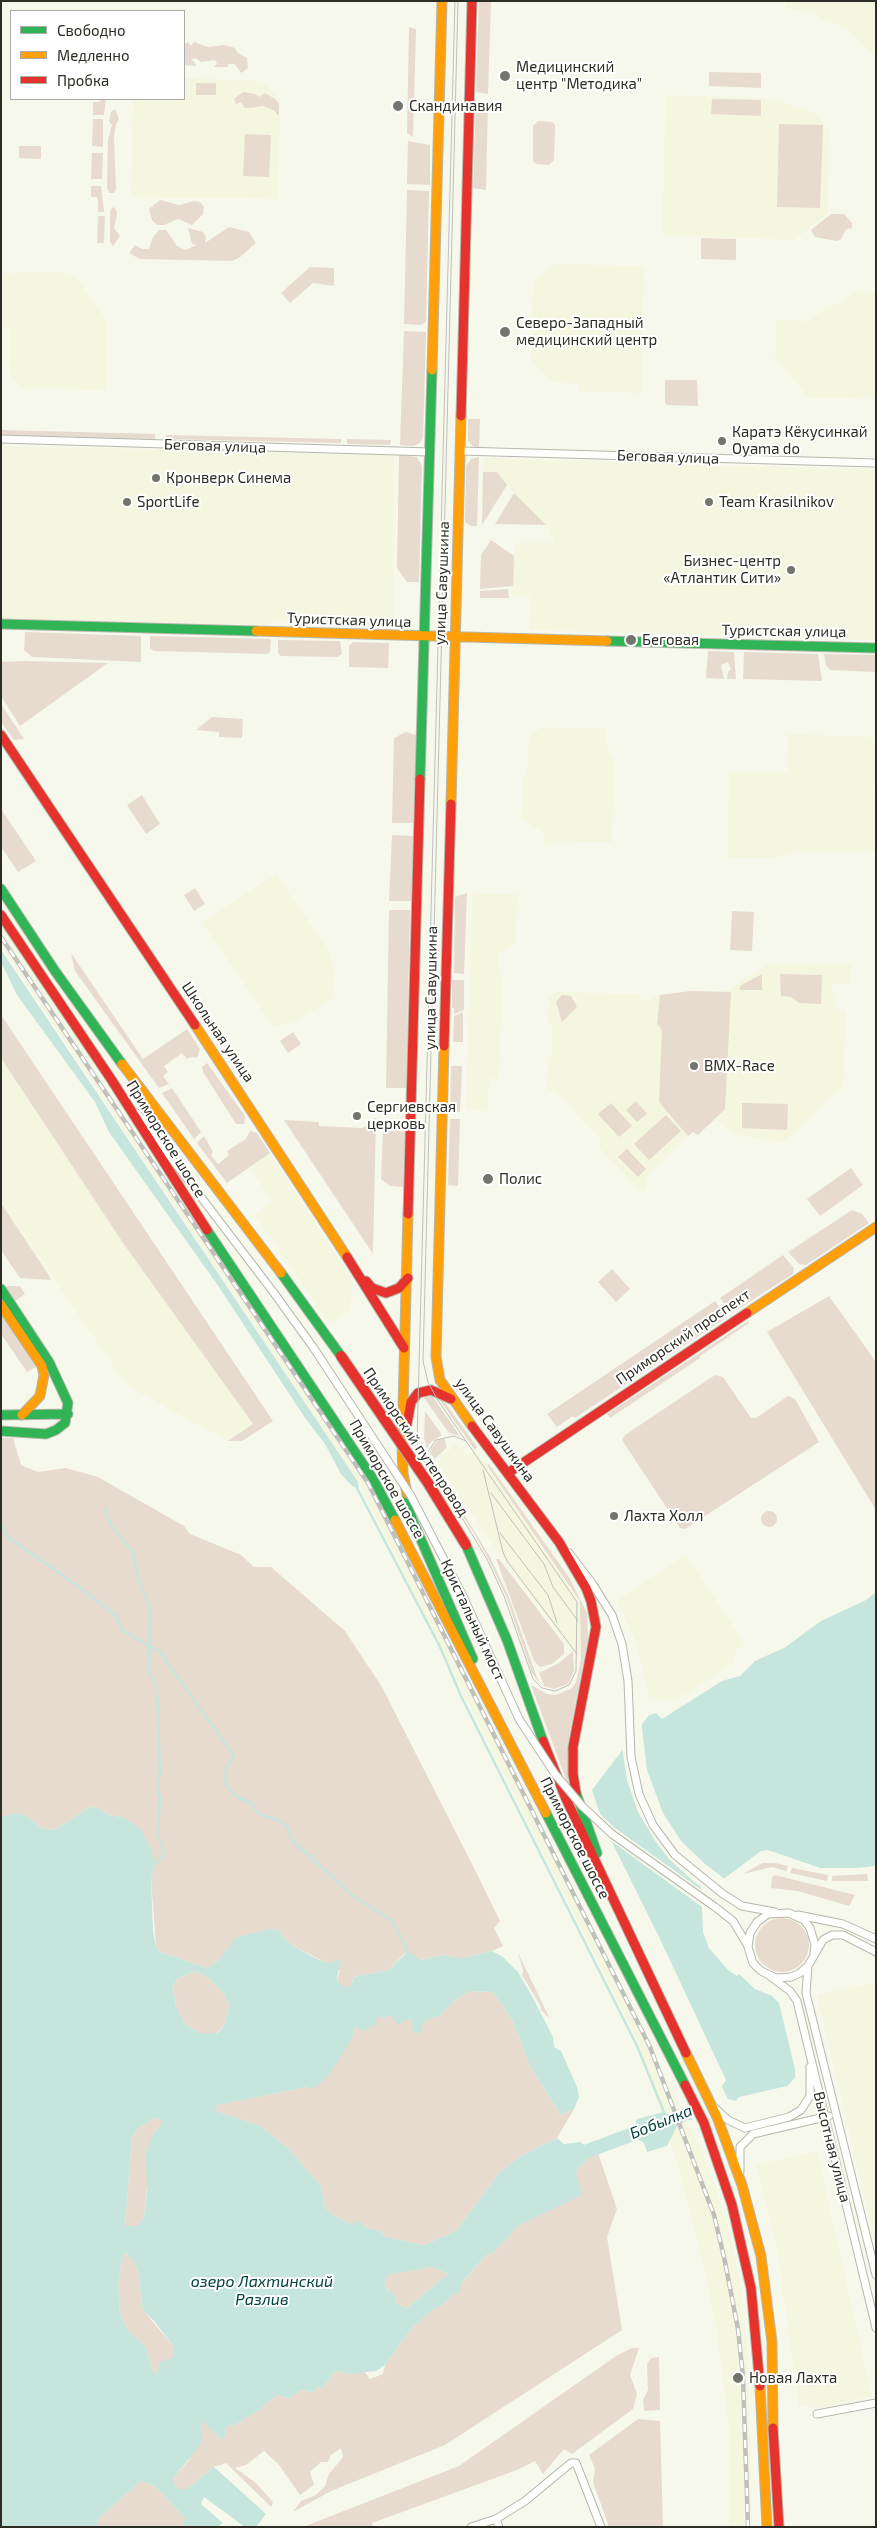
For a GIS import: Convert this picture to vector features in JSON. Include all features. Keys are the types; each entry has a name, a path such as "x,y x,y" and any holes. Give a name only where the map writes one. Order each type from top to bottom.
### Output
{"main road":[{"name":"улица Савушкина","path":"442,1 402,1446 403,1473 412,1519 457,1620 489,1701"},
{"name":"улица Савушкина","path":"472,1 436,1357 440,1380 559,1542 586,1588 594,1613 596,1627 573,1747 573,1774 578,1802 587,1829 622,1916"},
{"name":"Туристская улица","path":"1,624 876,648"},
{"name":"Школьная улица","path":"1,735 356,1270 404,1349"},
{"name":"Приморское шоссе","path":"1,889 55,971 146,1098 243,1222 341,1356"},
{"name":"Приморское шоссе","path":"1,915 111,1079 181,1191 353,1446 423,1572 704,2123 732,2205 751,2288 758,2354 767,2527"},
{"name":"Приморский проспект","path":"508,1473 876,1227"},
{"path":"356,1270 372,1288 386,1293 399,1288 408,1278"},
{"path":"1,1289 54,1372 65,1394 68,1414 65,1423 56,1430 46,1434 1,1431"},
{"path":"1,1304 42,1366 44,1375 44,1384 40,1396 22,1415"},
{"name":"Приморский путепровод","path":"341,1356 428,1483 466,1544"},
{"path":"402,1446 414,1396 422,1391 431,1390 453,1400"},
{"path":"1,1415 50,1416 68,1414"},
{"name":"Приморское шоссе","path":"466,1544 493,1606 537,1727 566,1799 717,2117 742,2185"},
{"path":"742,2185 765,2275 772,2342 779,2527"}],"street":[{"name":"Беговая улица","path":"1,439 430,452"},
{"name":"Беговая улица","path":"461,451 876,463"},
{"name":"Кристальный мост","path":"111,1079 232,1235 313,1347 411,1496 463,1596 519,1719 555,1774 582,1806 612,1834 733,1921 748,1946"},
{"path":"559,1542 592,1583 612,1614 627,1665 630,1757 639,1794 645,1809 675,1855 723,1894 742,1906 843,1924 876,1939"},
{"path":"775,1912 762,1918 753,1927 748,1946 751,1958 757,1967 770,1977 791,1977 808,1966 828,1936 836,1934 843,1935 876,1952"},
{"path":"796,1915 810,1928 815,1945 814,1955"},
{"name":"Высотная улица","path":"808,1966 806,1993 876,2275"},
{"name":"Высотная улица","path":"770,1977 790,1991 796,2001 876,2328"},
{"path":"711,2105 728,2120 745,2128 796,2114 810,2096 809,2049"},
{"path":"742,2185 739,2154 743,2143 749,2137 760,2132 836,2115"},
{"path":"817,2414 876,2403"},
{"path":"471,2527 497,2523 571,2463 576,2463 601,2527"}],"shaded area":[{"path":"479,1 491,1 488,94 476,92"},
{"path":"786,1 876,1 876,58 846,28 823,20 812,13 786,8"},
{"path":"409,27 416,29 413,137 407,133"},
{"path":"188,42 191,46 194,42 208,47 224,45 235,48 238,53 247,58 248,68 241,73 235,64 228,64 228,67 214,67 217,64 215,60 201,62 196,58 191,59 197,66 185,65 185,44"},
{"path":"709,72 761,73 761,88 709,86"},
{"path":"185,78 261,81 280,100 278,199 131,197 133,100 185,100"},
{"path":"196,83 216,83 216,95 196,95"},
{"path":"243,92 255,94 259,97 265,93 275,99 279,104 279,114 277,115 275,111 263,106 245,108 241,102 236,104 234,99"},
{"path":"666,95 775,99 816,114 829,130 828,214 794,240 662,235"},
{"path":"712,99 761,100 761,116 711,114"},
{"path":"100,100 106,100 104,115 93,115 93,102 99,102"},
{"path":"488,102 486,190 473,188 476,105"},
{"path":"115,109 119,119 116,124 114,137 116,189 114,193 109,193 107,188 108,140 112,125 109,121 111,112"},
{"path":"93,119 103,119 103,147 92,146"},
{"path":"538,121 552,122 555,125 554,160 549,165 536,164 533,161 533,126"},
{"path":"779,124 823,125 820,208 777,207"},
{"path":"245,134 271,135 269,177 243,176"},
{"path":"408,141 430,145 430,185 407,184"},
{"path":"19,146 41,146 41,159 19,158"},
{"path":"92,153 103,153 102,179 91,179"},
{"path":"91,186 101,186 104,212 98,212 97,197 91,197"},
{"path":"407,190 429,191 426,322 421,325 404,324"},
{"path":"160,200 179,205 194,201 200,202 204,207 203,214 192,225 178,219 164,225 157,225 152,220 149,209"},
{"path":"113,207 116,209 117,214 114,228 120,236 113,246 110,242 110,211"},
{"path":"831,214 844,214 852,223 852,228 846,229 841,239 837,241 815,237 811,230"},
{"path":"98,216 105,216 104,243 97,243"},
{"path":"229,227 249,232 256,243 239,258 232,261 140,259 129,253 135,245 142,249 149,249 153,237 159,230 166,230 177,246 185,250 197,245 192,244 188,228 203,232 206,237 205,243"},
{"path":"701,238 736,239 736,260 701,259"},
{"path":"555,264 644,266 641,393 579,391 579,384 551,382 531,359 533,281"},
{"path":"310,267 334,268 334,286 313,283 290,303 281,293"},
{"path":"62,272 77,278 107,321 107,390 21,388 9,373 10,328 1,327 1,273"},
{"path":"854,291 876,292 876,399 809,398 775,358 776,320 810,321 828,305 842,304"},
{"path":"404,331 426,332 423,437 420,443 414,446 400,445"},
{"path":"665,380 697,380 698,406 667,405 665,403"},
{"path":"468,419 480,419 479,447 474,447 468,441"},
{"path":"1,430 155,434 155,439 1,435"},
{"path":"166,435 341,439 341,443 166,439"},
{"path":"347,439 391,440 390,445 347,444"},
{"path":"1,446 394,455 393,627 375,627 364,623 275,621 271,625 1,619"},
{"path":"399,455 417,457 422,466 419,582 407,582 397,568"},
{"path":"479,457 477,526 471,526 465,522 466,466 471,459"},
{"path":"484,458 876,470 876,640 529,630 530,596 512,596 515,543 555,543 546,525 514,493 497,472 483,472"},
{"path":"483,472 497,472 507,485 482,525"},
{"path":"514,493 546,525 495,524"},
{"path":"491,540 514,556 513,586 480,589 481,555"},
{"path":"508,589 509,598 480,598 480,591"},
{"path":"25,632 141,636 141,662 32,657 24,650"},
{"path":"150,636 271,639 270,652 267,654 154,651 150,648"},
{"path":"278,640 340,641 342,654 337,657 281,656 278,653"},
{"path":"353,642 389,643 388,668 349,667 349,646"},
{"path":"708,651 734,652 736,679 727,679 728,672 731,669 728,662 721,665 724,679 706,678"},
{"path":"744,652 818,654 822,681 743,679"},
{"path":"824,654 876,655 876,672 830,670 826,665"},
{"path":"1,662 108,663 20,726 1,696"},
{"path":"1,704 24,739 14,740 1,722"},
{"path":"212,717 243,719 242,738 219,737 219,732 196,730"},
{"path":"541,727 607,729 606,745 614,758 612,842 554,841 552,845 543,844 544,833 522,819 523,776 527,775 529,738"},
{"path":"406,732 416,735 413,823 392,823 394,738"},
{"path":"788,734 874,737 876,853 794,851 793,854 771,858 728,858 729,771 787,772"},
{"path":"142,795 160,824 146,834 127,805"},
{"path":"1,809 36,861 18,872 1,847"},
{"path":"392,835 413,836 411,901 389,901"},
{"path":"276,874 327,948 335,970 333,998 291,1024 272,1026 202,922"},
{"path":"195,888 205,904 194,911 184,895"},
{"path":"467,893 464,974 454,973 455,897"},
{"path":"472,893 517,894 516,943 499,953 499,971 502,982 499,1079 489,1079 488,1111 466,1110"},
{"path":"389,910 410,910 406,1088 386,1088"},
{"path":"732,911 754,912 752,951 730,950"},
{"path":"1,927 84,1051 148,1153 370,1485 488,1715 694,2135 710,2171 729,2227 741,2289 748,2352 752,2527 729,2527 729,2429 717,2333 703,2261 678,2167 638,2042 362,1490 1,945"},
{"path":"71,953 143,1059 187,1029 200,1049 197,1058 191,1057 187,1059 182,1053 164,1066 168,1072 163,1076 169,1084 159,1088 75,971"},
{"path":"770,963 851,964 851,980 848,984 832,984 831,994 836,994 835,1009 846,1010 843,1086 783,1143 733,1134 715,1119 698,1135 693,1132 647,1176 644,1192 639,1190 598,1146 602,1142 556,1092 547,1089 548,1059 552,1056 552,1026 548,1022 549,998 555,992 638,994 643,1000 649,1000 654,995 691,991 727,992 742,980"},
{"path":"762,974 762,990 740,990 740,986"},
{"path":"780,974 822,975 821,1004 799,1003 791,997 781,996"},
{"path":"452,980 464,980 464,1010 454,1014 454,1008 452,1008"},
{"name":"BMX-Race","path":"691,991 731,992 725,1109 698,1135 693,1132 688,1136 659,1102 662,1030 657,1024 660,995"},
{"path":"562,995 571,996 577,1007 562,1022 556,1002"},
{"path":"463,1012 463,1042 453,1042 454,1016"},
{"path":"1,1015 273,1421 242,1441 228,1441 253,1424 123,1243 1,1058"},
{"path":"293,1032 301,1044 288,1053 280,1041"},
{"path":"1,1058 123,1243 253,1424 228,1441 127,1386 1,1201"},
{"path":"207,1063 245,1116 244,1124 236,1124 203,1072 202,1067"},
{"path":"451,1066 462,1066 460,1112 450,1111"},
{"path":"172,1088 201,1132 194,1139 162,1093"},
{"path":"636,1101 647,1114 637,1122 626,1110"},
{"path":"611,1103 632,1126 619,1137 598,1114"},
{"path":"742,1103 788,1104 787,1130 742,1128"},
{"path":"666,1115 681,1131 649,1160 634,1144"},
{"path":"374,1118 376,1118 373,1254 284,1120 319,1122 319,1126 362,1128 371,1124"},
{"path":"450,1119 460,1119 458,1186 448,1185"},
{"path":"383,1128 405,1128 403,1187 390,1186 381,1179"},
{"path":"250,1131 257,1133 270,1153 227,1183 197,1143 204,1136 213,1152 211,1155 218,1164 229,1155 227,1151 246,1139"},
{"path":"627,1149 646,1169 638,1177 618,1157"},
{"path":"270,1153 352,1280 351,1309 330,1325 254,1214 272,1202 250,1167"},
{"path":"851,1168 863,1185 820,1216 807,1199"},
{"path":"1,1203 51,1280 20,1278 1,1250"},
{"path":"852,1210 862,1214 869,1223 806,1265 799,1264 788,1252"},
{"path":"783,1255 794,1268 793,1274 732,1313 720,1298"},
{"path":"612,1269 630,1289 616,1302 598,1282"},
{"path":"20,1286 25,1294 15,1301 6,1287"},
{"path":"829,1296 876,1362 876,1510 767,1332"},
{"path":"715,1301 727,1317 575,1418 573,1416 557,1427 547,1414"},
{"path":"1,1314 36,1367 27,1372 1,1334"},
{"path":"748,1321 749,1323 700,1356 700,1358 610,1418 607,1414"},
{"path":"715,1375 723,1377 751,1418 756,1418 788,1396 795,1399 819,1442 685,1529 680,1528 622,1440 625,1435"},
{"path":"431,1394 460,1436 449,1433 422,1395"},
{"path":"436,1395 444,1401 477,1447 475,1450"},
{"path":"425,1411 442,1435 430,1443 427,1449 424,1438"},
{"path":"1,1438 13,1438 21,1465 38,1472 66,1468 98,1477 184,1526 190,1534 241,1555 254,1567 271,1567 345,1631 382,1687 475,1870 500,1921 494,1928 503,1946 492,1951 463,1958 443,1955 420,1960 410,1953 404,1954 389,1970 353,1977 352,1985 344,1988 337,1981 340,1970 290,1944 278,1930 270,1929 241,1936 219,1960 207,1968 160,1952 156,1946 151,1878 155,1864 122,1817 109,1815 98,1808 90,1807 54,1830 41,1828 27,1816 16,1813 1,1817"},
{"path":"444,1438 447,1447 435,1459 430,1453 431,1449 437,1441"},
{"path":"456,1444 468,1455 475,1450 575,1592 582,1609 580,1661 496,1549 437,1462"},
{"path":"429,1457 490,1557 508,1595 539,1683 532,1673 506,1596 488,1558 472,1530 431,1469"},
{"path":"489,1464 570,1579 587,1613 588,1638 569,1736 567,1782 531,1685 547,1694 555,1695 571,1689 576,1682 581,1659 580,1601 487,1465"},
{"path":"766,1511 772,1511 777,1516 775,1525 766,1527 761,1522 761,1516"},
{"path":"686,1554 745,1644 736,1650 732,1664 685,1695 668,1701 649,1697 636,1641 616,1601"},
{"path":"496,1559 499,1559 564,1644 564,1654 552,1664 540,1667 534,1661"},
{"path":"573,1651 574,1671 568,1684 554,1689 544,1686 539,1673 559,1663"},
{"path":"762,1863 788,1866 786,1871 772,1867 743,1874"},
{"path":"792,1868 828,1875 827,1881 790,1873"},
{"path":"867,1874 868,1881 832,1881 832,1876"},
{"path":"775,1875 855,1895 849,1906 798,1891 771,1888 772,1877"},
{"path":"777,1918 787,1918 797,1922 805,1930 809,1945 805,1960 797,1968 787,1972 777,1972 767,1968 759,1960 755,1950 755,1940 759,1930 767,1922"},
{"path":"518,1953 550,2019 541,2010 540,2005 522,1975 523,1970"},
{"path":"195,1971 210,1979 224,1994 229,2006 224,2026 216,2033 199,2033 185,2024 176,2006 173,1985 177,1979"},
{"path":"876,1982 876,2247 817,1995"},
{"path":"469,1991 493,1992 512,2020 530,2066 561,2115 574,2109 557,2138 519,2157 500,2172 456,2231 424,2245 386,2237 380,2231 367,2228 362,2223 352,2225 334,2216 325,2208 321,2186 289,2149 260,2126 216,2111 216,2105 307,2087 353,2036 355,2025 378,2016 382,2018 390,2015 412,2020 422,2025 428,2019 439,2016 454,2001"},
{"path":"154,2118 161,2120 161,2125 152,2136 144,2217 138,2226 125,2226 132,2138 137,2129"},
{"path":"817,2151 872,2396 821,2408 799,2406 777,2248 756,2165"},
{"path":"598,2153 617,2209 607,2237 622,2330 445,2445 331,2491 293,2512 301,2501 316,2495 325,2486 329,2474 343,2457 341,2448 331,2455 328,2462 321,2462 310,2472 314,2485 300,2495 279,2465 264,2451 246,2465 235,2468 256,2483 273,2502 271,2507 226,2463 214,2467 187,2489 177,2489 173,2479 189,2460 201,2419 220,2438 226,2438 225,2427 236,2424 255,2413 277,2395 290,2398 301,2390 315,2392 317,2387 322,2389 333,2373 340,2371 347,2374 364,2371 370,2379 383,2374 385,2365 411,2329 431,2311 445,2303 486,2255 493,2253 518,2226 581,2195 576,2173 579,2166 587,2161 588,2156"},
{"path":"128,2253 137,2267 143,2310 174,2347 174,2357 158,2374 152,2370 146,2347 128,2331 120,2313 118,2284 123,2256"},
{"path":"433,2267 448,2274 407,2308 395,2303 384,2283 387,2275"},
{"path":"632,2348 639,2348 630,2375 637,2394 633,2409 572,2454 564,2449 543,2474 535,2461 517,2470 372,2523 373,2527 303,2527 459,2466 616,2356"},
{"path":"659,2357 660,2410 644,2411 643,2400 648,2390 647,2364 651,2358"},
{"path":"638,2419 660,2421 663,2527 609,2527 593,2482 595,2469 589,2455"},
{"path":"141,2481 156,2487 185,2518 183,2527 96,2527 100,2517"}],"water":[{"path":"1,950 358,1482 359,1490 352,1486 341,1474 325,1444 305,1418 219,1287 109,1132 95,1102 17,995 1,962"},
{"path":"876,1592 876,1866 820,1868 768,1850 761,1851 721,1881 710,1877 701,1886 703,1932 709,1948 728,1970 737,1976 739,1974 755,1989 772,1996 779,2003 795,2069 795,2078 787,2086 739,2097 736,2101 728,2099 693,2120 687,2120 677,2126 667,2146 647,2152 644,2143 637,2139 631,2141 628,2129 634,2126 637,2119 664,2112 672,2116 722,2086 726,2080 660,1939 604,1826 592,1790 649,1715 656,1713 662,1719 722,1681 740,1676 755,1661 784,1648 821,1621 866,1600"},
{"name":"озеро Лахтинский Разлив","path":"90,1807 98,1808 109,1815 122,1817 141,1829 150,1847 155,1864 151,1878 153,1931 156,1946 160,1952 207,1968 219,1960 235,1939 270,1929 278,1930 290,1944 317,1959 328,1963 340,1960 337,1981 344,1987 352,1985 353,1977 389,1970 408,1951 421,1960 443,1955 463,1958 492,1951 503,1957 518,1972 553,2037 554,2047 561,2051 577,2087 579,2097 574,2109 561,2115 530,2066 512,2020 493,1992 469,1991 454,2001 439,2016 428,2019 422,2025 421,2033 413,2032 412,2020 407,2019 398,2025 390,2015 382,2018 378,2017 375,2025 363,2031 355,2026 353,2036 337,2063 326,2078 314,2089 307,2087 217,2105 216,2111 260,2126 289,2149 321,2186 325,2208 334,2216 352,2225 356,2221 362,2223 367,2228 380,2231 386,2237 424,2245 456,2231 500,2172 519,2157 557,2138 564,2144 580,2142 585,2145 594,2141 598,2153 588,2156 587,2161 579,2166 576,2173 582,2195 518,2226 493,2253 486,2255 472,2271 461,2284 460,2293 453,2294 445,2303 431,2311 411,2329 385,2365 376,2371 347,2374 340,2371 333,2373 322,2389 317,2387 315,2392 301,2390 290,2398 277,2395 255,2413 236,2424 225,2427 226,2438 220,2438 201,2420 202,2442 173,2479 177,2489 187,2489 214,2467 266,2514 256,2527 245,2527 204,2497 201,2504 223,2523 217,2527 183,2527 185,2518 156,2487 141,2481 100,2517 96,2527 1,2527 1,1817 16,1813 27,1816 41,1828 54,1830","holes":["195,1971 210,1979 224,1994 229,2006 224,2026 217,2033 199,2033 185,2024 176,2006 173,1985 177,1979","154,2118 161,2120 161,2125 152,2136 146,2153 147,2190 144,2217 138,2226 125,2226 132,2138 137,2129","127,2253 137,2267 143,2310 174,2347 174,2357 159,2362 158,2374 152,2370 146,2347 128,2331 120,2313 118,2284 123,2256","433,2267 448,2274 407,2308 395,2303 395,2294 388,2291 384,2283 388,2275"]}],"pier":[{"path":"641,1721 647,1770 663,1813 681,1841 705,1864 726,1880 722,1883 710,1880 705,1882 704,1889 692,1880 669,1859 638,1812 627,1780 622,1746"},
{"path":"596,1810 615,1828 703,1891 705,1909 607,1838"},
{"path":"721,2084 729,2102 694,2123 685,2104"}],"waterway":[{"path":"357,1488 440,1647 461,1696 637,2046 664,2112"},
{"path":"105,1509 112,1527 133,1552 139,1581 150,1609 149,1671 156,1684 158,1709 160,1774 157,1784 160,1797 158,1835 164,1854 155,1864"},
{"path":"1,1524 8,1537 79,1587 116,1616 122,1630 160,1652 234,1756 226,1769 225,1783 237,1797 251,1803 260,1815 279,1820 288,1828 292,1840 352,1895 392,1921 408,1951"},
{"name":"Бобылка","path":"580,2154 646,2129"}],"tram line":[{"path":"455,1 417,1443 422,1458 458,1511 487,1559 504,1596 533,1679 542,1688 555,1691 569,1685 576,1671 577,1602 437,1399 428,1382 423,1361 458,1"},
{"path":"428,1467 427,1453 436,1440 454,1436 466,1441"},
{"path":"483,1470 503,1552 507,1561 577,1654"},
{"path":"491,1493 544,1564 553,1587 578,1621"},
{"path":"500,1533 548,1595 557,1623"}],"railway":[{"path":"1,937 368,1483 650,2047 714,2215 724,2257 738,2329 743,2377 748,2527"}],"traffic: fast":[{"path":"420,779 432,370"},
{"path":"1,624 256,631"},
{"path":"607,641 876,648"},
{"path":"1,889 55,971 122,1064"},
{"path":"207,1230 373,1479 395,1520"},
{"path":"281,1273 341,1356"},
{"path":"1,1289 49,1362 68,1403 65,1423 56,1430 46,1434 1,1431"},
{"path":"1,1415 68,1414"},
{"path":"407,1494 412,1519 473,1659"},
{"path":"466,1545 507,1640 543,1741"},
{"path":"576,1793 597,1853"},
{"path":"546,1813 685,2085"}],"traffic: slow":[{"path":"432,370 442,1"},
{"path":"451,804 461,416"},
{"path":"256,631 607,641"},
{"path":"195,1025 347,1257"},
{"path":"444,1046 436,1357 440,1380 472,1426"},
{"path":"122,1064 281,1273"},
{"path":"407,1494 403,1473 402,1446 408,1214"},
{"path":"747,1313 876,1227"},
{"path":"1,1305 42,1366 44,1375 40,1396 22,1415"},
{"path":"395,1520 546,1813"},
{"path":"686,2053 717,2117 742,2185 761,2256 772,2342 773,2428"},
{"path":"760,2386 767,2527"}],"traffic: jam":[{"path":"461,416 472,1"},
{"path":"1,735 195,1025"},
{"path":"408,1214 420,779"},
{"path":"444,1046 451,804"},
{"path":"1,915 111,1079 207,1230"},
{"path":"347,1257 404,1348"},
{"path":"366,1281 372,1288 386,1293 399,1288 408,1278"},
{"path":"508,1473 747,1313"},
{"path":"341,1356 428,1483 466,1545"},
{"path":"407,1424 411,1402 418,1393 431,1390 451,1399"},
{"path":"472,1426 559,1542 586,1588 591,1601 596,1627 573,1747 573,1774 576,1793"},
{"path":"543,1741 566,1799 686,2053"},
{"path":"685,2085 704,2123 732,2205 751,2288 760,2386"},
{"path":"773,2428 779,2527"}],"place":[{"name":"Медицинский центр \"Методика\"","path":"505,76"},
{"name":"Скандинавия","path":"398,106"},
{"name":"Северо-Западный медицинский центр","path":"505,332"},
{"name":"Каратэ Кёкусинкай Oyama do","path":"722,441"},
{"name":"Кронверк Синема","path":"156,478"},
{"name":"SportLife","path":"127,502"},
{"name":"Team Krasilnikov","path":"709,502"},
{"name":"Бизнес-центр «Атлантик Сити»","path":"791,570"},
{"name":"Беговая","path":"631,640"},
{"name":"BMX-Race","path":"694,1066"},
{"name":"Сергиевская церковь","path":"357,1116"},
{"name":"Полис","path":"488,1179"},
{"name":"Лахта Холл","path":"614,1516"},
{"name":"Новая Лахта","path":"738,2378"}]}
